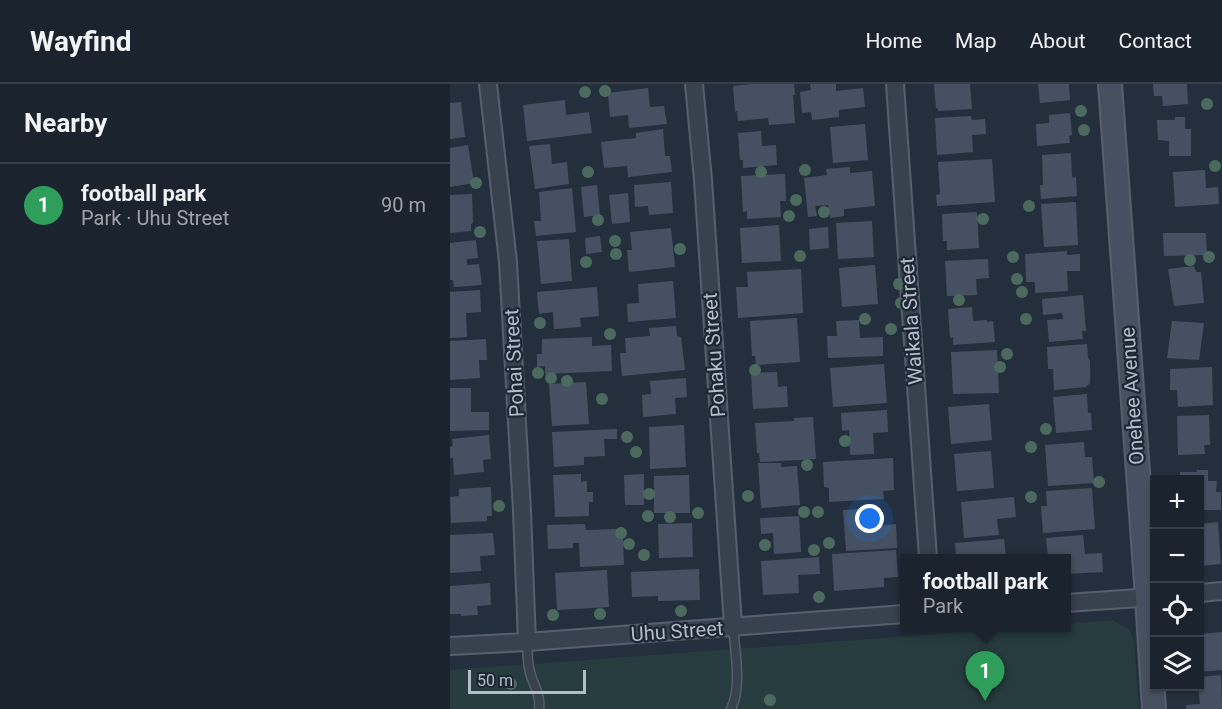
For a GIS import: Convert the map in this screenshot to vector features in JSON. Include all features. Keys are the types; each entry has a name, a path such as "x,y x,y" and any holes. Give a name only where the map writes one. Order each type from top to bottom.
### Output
{"street":[{"name":"Pohai Street","path":"488,84 508,261 527,642"},
{"name":"Pohaku Street","path":"694,84 703,180 733,626"},
{"name":"Waikala Street","path":"895,84 928,554"},
{"name":"Onehee Avenue","path":"1110,84 1150,584"},
{"path":"1204,593 1222,591"},
{"path":"1071,603 1150,597"},
{"name":"Uhu Street","path":"450,646 900,614"},
{"name":"Onehee Avenue","path":"1152,637 1154,709"}],"lane":[{"path":"731,709 736,677 733,626"},
{"path":"527,642 529,670 540,699 539,709"}],"green space":[{"path":"1112,620 1129,629 1134,641 1139,709 450,709 450,670 965,632 1071,632 1071,624"}],"building":[{"path":"794,84 795,123 769,125 768,118 738,121 733,86"},
{"path":"810,84 836,84 836,91 863,88 865,107 839,110 839,117 812,120 811,112 802,113 800,92 811,90"},
{"path":"934,84 970,84 972,109 938,111"},
{"path":"1038,84 1069,84 1070,100 1040,103"},
{"path":"1153,84 1187,84 1188,104 1163,106 1162,96 1154,96"},
{"path":"648,88 650,107 664,106 667,124 629,128 628,115 610,117 608,93"},
{"path":"565,100 566,115 589,112 592,133 527,141 523,105"},
{"path":"461,102 465,137 450,139 450,103"},
{"path":"1070,113 1072,135 1069,136 1070,143 1037,146 1036,124 1049,123 1049,115"},
{"path":"971,116 972,120 985,119 986,134 972,135 973,152 937,155 935,118"},
{"path":"1175,117 1185,117 1185,129 1191,129 1191,156 1169,156 1169,141 1158,140 1157,120 1175,120"},
{"path":"865,124 868,160 833,163 830,127"},
{"path":"663,129 665,156 670,156 672,172 628,177 627,166 604,168 601,142 636,138 636,133"},
{"path":"761,131 762,146 776,145 777,165 743,168 743,160 740,160 738,133"},
{"path":"550,144 552,164 567,162 569,184 535,189 529,146"},
{"path":"468,145 474,183 450,187 450,148"},
{"path":"1071,153 1072,178 1076,177 1077,196 1041,199 1042,155"},
{"path":"992,159 995,202 937,206 936,195 940,194 938,162"},
{"path":"850,167 850,173 872,171 875,206 844,209 844,216 830,218 828,205 815,206 817,216 808,217 804,178 827,175 826,169"},
{"path":"1205,170 1206,188 1218,187 1219,204 1175,207 1173,172"},
{"path":"785,174 786,201 780,201 781,217 747,219 747,211 743,212 741,176"},
{"path":"671,182 673,213 649,215 648,206 635,207 634,185"},
{"path":"597,185 600,215 584,217 581,187"},
{"path":"572,188 576,232 536,236 534,221 541,221 539,192"},
{"path":"628,193 630,222 612,224 609,195"},
{"path":"472,194 471,231 450,233 450,195"},
{"path":"1076,202 1078,245 1044,247 1041,204"},
{"path":"977,212 979,248 947,250 947,241 943,241 942,214"},
{"path":"872,221 874,257 838,259 836,223"},
{"path":"779,225 781,261 742,263 740,228"},
{"path":"828,227 829,248 810,250 809,229"},
{"path":"671,228 675,267 629,272 627,250 632,250 630,232"},
{"path":"1163,233 1206,233 1207,255 1164,256"},
{"path":"600,236 602,252 586,254 585,238"},
{"path":"569,239 572,281 541,284 537,241"},
{"path":"476,240 478,258 467,259 467,265 479,264 482,285 454,287 453,280 450,280 450,243"},
{"path":"1067,251 1067,255 1080,254 1080,271 1067,271 1068,291 1035,293 1035,282 1026,282 1025,254"},
{"path":"988,259 989,278 976,279 977,295 947,296 945,261"},
{"path":"875,265 878,304 842,307 839,268"},
{"path":"1194,266 1196,272 1201,272 1204,303 1174,306 1168,269"},
{"path":"801,269 803,313 738,318 736,287 748,287 747,272"},
{"path":"673,281 676,318 628,322 627,304 639,303 638,284"},
{"path":"597,287 599,316 580,318 581,327 554,329 553,312 539,314 537,292"},
{"path":"480,290 481,312 466,313 467,337 450,338 450,292"},
{"path":"1083,295 1086,331 1082,331 1083,339 1049,342 1047,320 1063,319 1062,313 1043,315 1042,299"},
{"path":"972,307 973,321 993,321 995,342 953,345 953,337 950,338 948,309"},
{"path":"797,318 800,362 756,365 755,356 752,356 750,321"},
{"path":"859,320 860,338 883,337 883,356 828,358 827,336 837,336 836,321"},
{"path":"1172,321 1204,323 1199,360 1167,358"},
{"path":"676,326 677,336 681,337 685,370 622,376 620,353 626,353 625,338 650,336 649,328"},
{"path":"592,337 592,346 611,345 612,371 545,374 545,366 537,367 537,354 542,354 542,339"},
{"path":"486,339 487,360 479,360 480,378 450,380 450,341"},
{"path":"1087,344 1090,383 1086,387 1054,390 1053,369 1048,369 1047,347"},
{"path":"997,350 999,393 953,394 951,352"},
{"path":"884,364 887,403 833,407 830,368"},
{"path":"1212,367 1213,405 1178,407 1177,390 1170,390 1170,369"},
{"path":"777,372 778,387 787,386 788,407 753,409 751,373"},
{"path":"686,378 687,397 675,398 676,414 643,417 642,395 651,394 650,381"},
{"path":"586,382 589,424 552,426 549,384"},
{"path":"450,388 471,388 471,412 489,412 489,430 450,431"},
{"path":"1087,394 1092,430 1056,433 1053,397"},
{"path":"989,404 992,440 951,444 948,407"},
{"path":"887,410 888,432 873,433 874,454 850,455 849,430 842,431 841,413"},
{"path":"1209,415 1210,445 1204,445 1205,454 1178,455 1177,416"},
{"path":"813,417 816,459 760,462 759,453 757,453 755,423 794,421 794,418"},
{"path":"684,425 686,467 650,469 649,427"},
{"path":"617,429 617,439 604,439 605,456 584,457 584,465 554,467 552,432"},
{"path":"489,435 491,459 483,460 484,472 454,475 453,458 450,458 452,439"},
{"path":"1084,442 1085,457 1092,457 1094,483 1048,486 1045,445"},
{"path":"991,451 994,488 957,491 954,454"},
{"path":"893,458 894,490 883,491 884,499 829,502 829,488 824,487 823,462"},
{"path":"758,463 781,463 781,467 797,466 800,505 761,508"},
{"path":"1197,470 1208,470 1208,481 1217,481 1216,492 1221,492 1221,510 1204,510 1204,475 1180,475 1180,472 1197,472"},
{"path":"581,474 581,482 587,481 587,492 593,492 593,502 589,502 589,516 555,517 553,475"},
{"path":"644,474 644,505 625,505 624,475"},
{"path":"689,475 690,513 654,513 654,476"},
{"path":"491,487 492,516 487,516 487,521 451,523 450,497 459,496 459,489"},
{"path":"1092,488 1095,529 1043,533 1041,506 1047,506 1046,491"},
{"path":"1014,497 1016,517 997,519 999,535 964,538 961,502"},
{"path":"876,508 877,526 896,524 897,548 846,551 843,510"},
{"path":"799,516 801,552 774,554 773,533 761,534 760,518"},
{"path":"1218,522 1221,564 1204,566 1204,524"},
{"path":"692,523 693,557 659,558 658,524"},
{"path":"585,524 586,530 616,529 616,536 623,536 624,565 580,567 579,543 573,543 573,548 548,549 547,525"},
{"path":"493,533 495,555 480,556 481,571 450,573 450,535"},
{"path":"1083,535 1085,554 1102,553 1103,572 1071,574 1071,554 1048,554 1046,538"},
{"path":"1004,539 1006,554 956,554 955,543"},
{"path":"896,550 898,577 884,578 884,587 834,591 832,554"},
{"path":"819,557 820,574 798,575 799,593 763,595 761,561"},
{"path":"699,569 700,600 658,601 658,596 632,597 631,572"},
{"path":"607,570 609,607 557,610 555,573"},
{"path":"490,583 491,605 477,606 478,615 450,614 450,586"},
{"path":"1222,632 1222,670 1204,672 1204,634"},
{"path":"1221,675 1222,709 1186,709 1186,705 1200,704 1199,691 1204,691 1204,677"}],"place":[{"name":"football park","path":"985,701"}]}
